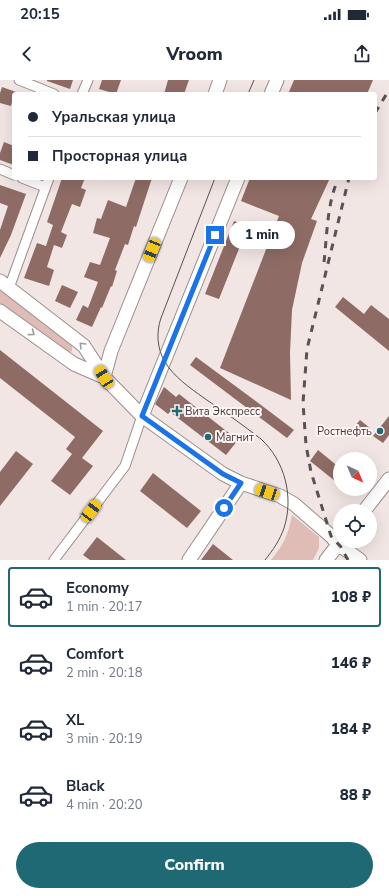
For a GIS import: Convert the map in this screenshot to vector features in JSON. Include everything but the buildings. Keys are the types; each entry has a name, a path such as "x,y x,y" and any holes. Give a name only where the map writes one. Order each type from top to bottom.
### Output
{"street":[{"path":"19,80 49,92"},
{"path":"83,92 88,80"},
{"path":"216,92 220,80"},
{"path":"272,92 277,80"},
{"path":"0,169 12,174"},
{"path":"27,180 45,187"},
{"path":"48,180 5,285 84,346 104,377 142,416 223,474 241,483 280,496 294,504 333,537"},
{"path":"104,377 111,351 180,180"},
{"path":"54,560 125,466 142,416 237,180"},
{"path":"0,310 74,364 104,377"},
{"path":"369,504 389,479"},
{"path":"189,560 241,483"},
{"path":"374,504 389,485"},
{"path":"326,560 337,548"},
{"path":"332,560 339,548"},
{"path":"347,548 360,560"}],"shaded area":[{"path":"0,290 72,345 72,351 67,353 0,303"},
{"path":"292,515 319,537 319,548 313,560 271,560 285,539"}],"tram line":[{"path":"249,92 254,80"},
{"path":"214,180 159,323 158,340 162,357 173,373 193,390 261,439 276,458 285,480 288,504 287,516 280,537 265,560"}],"railway":[{"path":"377,110 389,90"},
{"path":"324,262 330,208 338,180"},
{"path":"348,560 341,547 331,536 311,472 306,445 303,403 307,349 349,180"}],"place":[{"name":"Вита Экспресс","path":"177,411"},
{"name":"Ростнефть","path":"380,431"},
{"name":"Магнит","path":"208,437"}],"route":[{"path":"215,235 142,416 223,474 241,483 224,508"}]}
